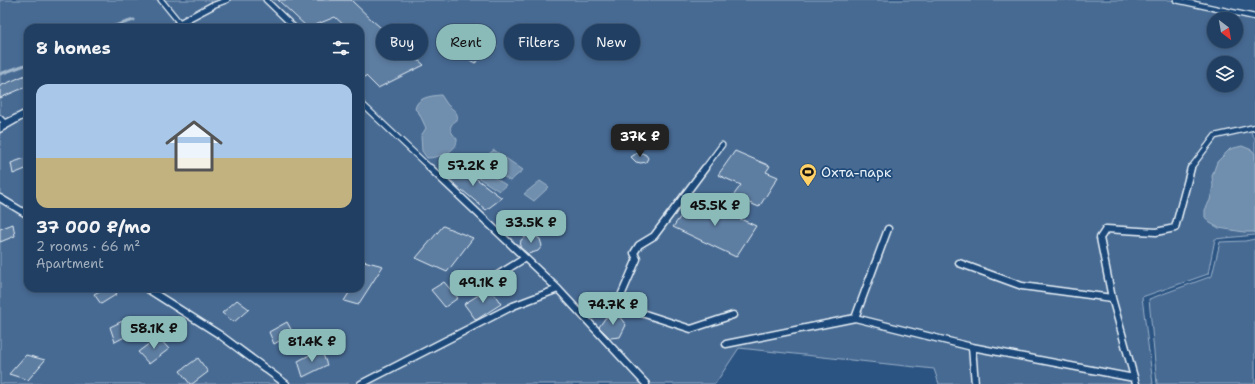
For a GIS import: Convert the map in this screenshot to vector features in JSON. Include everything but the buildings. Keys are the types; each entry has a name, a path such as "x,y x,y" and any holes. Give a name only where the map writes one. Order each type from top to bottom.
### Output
{"street":[{"path":"176,24 211,6"},
{"path":"2,123 24,114"}],"lane":[{"path":"161,0 179,22"},
{"path":"211,6 227,0"},
{"path":"266,0 291,24"},
{"path":"1176,0 1255,17"},
{"path":"364,106 558,289 583,314 646,384"},
{"path":"726,344 855,318 972,347 1135,381 1112,298 1100,238 1106,229 1156,232 1175,228 1191,167 1215,136 1255,127"},
{"path":"617,305 637,259 634,253 639,245 654,236 722,146"},
{"path":"0,198 24,213"},
{"path":"855,318 888,229"},
{"path":"480,286 525,258"},
{"path":"959,263 1022,286 1112,298"},
{"path":"361,384 513,306 558,289"},
{"path":"152,292 220,335 286,384"},
{"path":"583,314 617,305 691,329 733,315"},
{"path":"972,347 975,384"}],"shaded area":[{"name":"Охта-парк","path":"0,0 1171,0 1227,12 1207,12 1207,48 1243,48 1243,15 1255,18 1255,129 1251,133 1255,138 1255,235 1215,239 1208,274 1142,297 1153,384 939,384 934,369 739,348 715,384 0,384"},
{"path":"441,95 457,115 457,120 451,127 451,132 457,139 456,144 451,151 436,157 427,158 422,151 421,136 426,128 419,113 415,109 418,102 421,100"},
{"path":"1242,146 1252,150 1255,154 1255,232 1244,232 1219,228 1210,223 1205,217 1205,210 1210,200 1213,186 1212,176 1217,162 1230,149"},
{"path":"494,150 523,170 510,181 480,161"},
{"path":"475,165 506,185 499,191 468,171"},
{"path":"540,181 549,187 534,201 524,194"},
{"path":"1255,239 1255,384 1157,384 1149,299 1212,276 1220,242"}],"waterway":[{"path":"121,24 134,20"},
{"path":"0,74 24,65"}],"place":[{"name":"Охта-парк","path":"808,187"}]}
